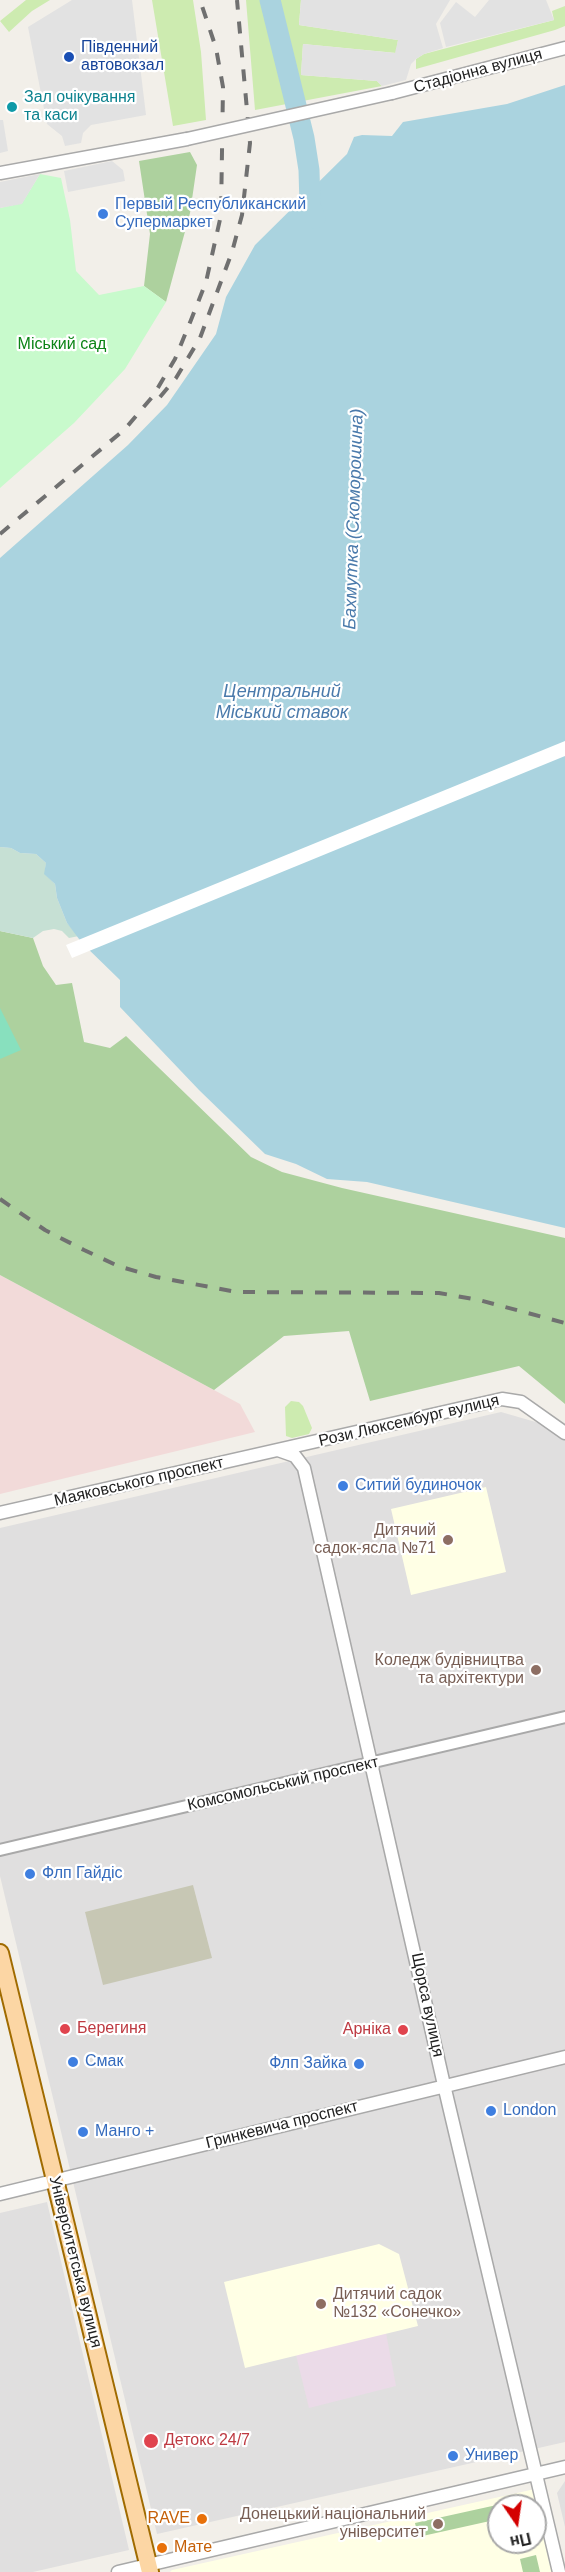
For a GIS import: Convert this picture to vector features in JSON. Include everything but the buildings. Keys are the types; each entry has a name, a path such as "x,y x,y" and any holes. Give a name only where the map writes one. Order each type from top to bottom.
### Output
{"main road":[{"name":"Університетська вулиця","path":"0,1953 149,2569"}],"street":[{"name":"Стадіонна вулиця","path":"0,173 187,139 392,93 565,48"},
{"name":"Рози Люксембург вулиця","path":"278,1450 502,1399 521,1402 565,1433"},
{"path":"304,1468 304,1454 315,1442"},
{"path":"278,1450 295,1456 304,1468"},
{"name":"Маяковського проспект","path":"0,1514 278,1450"},
{"name":"Щорса вулиця","path":"304,1468 444,2085 559,2572"},
{"name":"Комсомольський проспект","path":"0,1850 565,1717"},
{"name":"Гринкевича проспект","path":"0,2194 565,2057"},
{"path":"118,2572 149,2569 565,2467"}],"shaded area":[{"path":"72,0 132,0 146,115 91,125 83,133 81,143 65,146 62,136 47,124 28,27"},
{"path":"301,0 450,0 436,24 443,48 416,59 411,64 406,80 382,86 377,81 301,75 303,44 395,53 398,40 299,25"},
{"path":"489,0 546,0 554,20 446,47 440,23 456,2 475,17"},
{"path":"0,120 3,120 8,151 0,153"},
{"path":"112,161 123,170 125,181 68,192 64,171"},
{"path":"40,174 22,204 0,208 0,182"},
{"path":"0,847 11,848 20,853 36,854 46,863 45,874 55,884 57,898 67,923 79,936 69,938 62,931 54,929 43,931 33,938 0,931"},
{"path":"0,1275 240,1404 255,1432 0,1494"},
{"path":"501,1412 553,1427 565,1436 565,2442 157,2534 0,1876 0,1528"},
{"name":"Дитячий садок-ясла №71","path":"486,1487 506,1572 411,1595 391,1509"},
{"path":"193,1885 212,1958 103,1985 85,1912"},
{"path":"47,2202 129,2550 33,2572 0,2572 0,2213"},
{"name":"Дитячий садок №132 «Сонечко»","path":"379,2244 399,2254 418,2326 245,2368 224,2282"},
{"path":"386,2333 396,2386 309,2408 296,2355"},
{"path":"565,2481 565,2527 557,2493"},
{"name":"Донецький національний університет","path":"535,2489 536,2494 513,2494"},
{"name":"Донецький національний університет","path":"487,2500 487,2554 547,2554 547,2532 558,2572 170,2572"}],"green space":[{"path":"26,0 50,0 32,11 9,32 0,21"},
{"path":"152,0 193,0 201,52 206,120 173,126"},
{"path":"246,0 301,0 299,25 398,40 396,53 303,44 301,75 377,81 382,86 255,110"},
{"path":"565,6 565,26 416,69 416,59 424,54 554,20 552,11"},
{"path":"190,152 197,165 190,213 166,302 144,286 150,234 139,161"},
{"name":"Міський сад","path":"40,174 61,178 70,220 76,271 99,295 144,286 166,302 125,369 74,423 0,488 0,208 22,203"},
{"path":"0,931 33,938 43,966 56,985 72,983 84,1042 110,1048 126,1036 251,1157 282,1172 342,1188 565,1238 565,1404 519,1366 370,1401 349,1331 284,1336 214,1390 0,1275"},
{"path":"0,1008 21,1050 0,1059"},
{"path":"291,1401 299,1402 303,1406 312,1428 309,1434 292,1438 286,1436 285,1407"},
{"path":"487,2507 487,2522 418,2537 415,2523"},
{"path":"536,2555 540,2572 523,2572 520,2559"}],"water":[{"name":"Центральний Міський ставок","path":"565,85 565,1228 367,1182 327,1179 296,1164 265,1154 199,1090 120,1007 120,980 82,943 67,923 57,898 55,884 44,874 46,863 36,854 20,853 11,848 0,847 0,558 128,445 167,405 216,334 226,297 255,245 347,154 354,137 392,136 403,122 507,104"}],"pier":[{"path":"565,741 565,756 72,958 66,945"}],"waterway":[{"name":"Бахмутка (Скоморошина)","path":"270,0 304,138 309,170 310,206 315,218"}],"railway":[{"path":"0,534 125,429 153,396 175,359 206,282 221,215 223,87 216,48 200,0"},
{"path":"160,397 176,378 200,338 232,252 242,215 250,143 237,0"},
{"path":"0,1199 45,1230 84,1250 118,1266 156,1277 237,1292 439,1293 479,1300 565,1323"}],"place":[{"name":"Південний автовокзал","path":"69,57"},
{"name":"Зал очікування та каси","path":"12,107"},
{"name":"Первый Республиканский Супермаркет","path":"103,214"},
{"name":"Ситий будиночок","path":"343,1486"},
{"name":"Дитячий садок-ясла №71","path":"448,1540"},
{"name":"Коледж будівництва та архітектури","path":"536,1670"},
{"name":"Флп Гайдіс","path":"30,1874"},
{"name":"Берегиня","path":"65,2029"},
{"name":"Арніка","path":"403,2030"},
{"name":"Смак","path":"73,2062"},
{"name":"Флп Зайка","path":"359,2064"},
{"name":"London","path":"491,2111"},
{"name":"Манго +","path":"83,2132"},
{"name":"Дитячий садок №132 «Сонечко»","path":"321,2304"},
{"name":"Детокс 24/7","path":"151,2441"},
{"name":"Универ","path":"453,2456"},
{"name":"RAVE","path":"202,2519"},
{"name":"Донецький національний університет","path":"438,2524"},
{"name":"Мате","path":"162,2548"}]}
